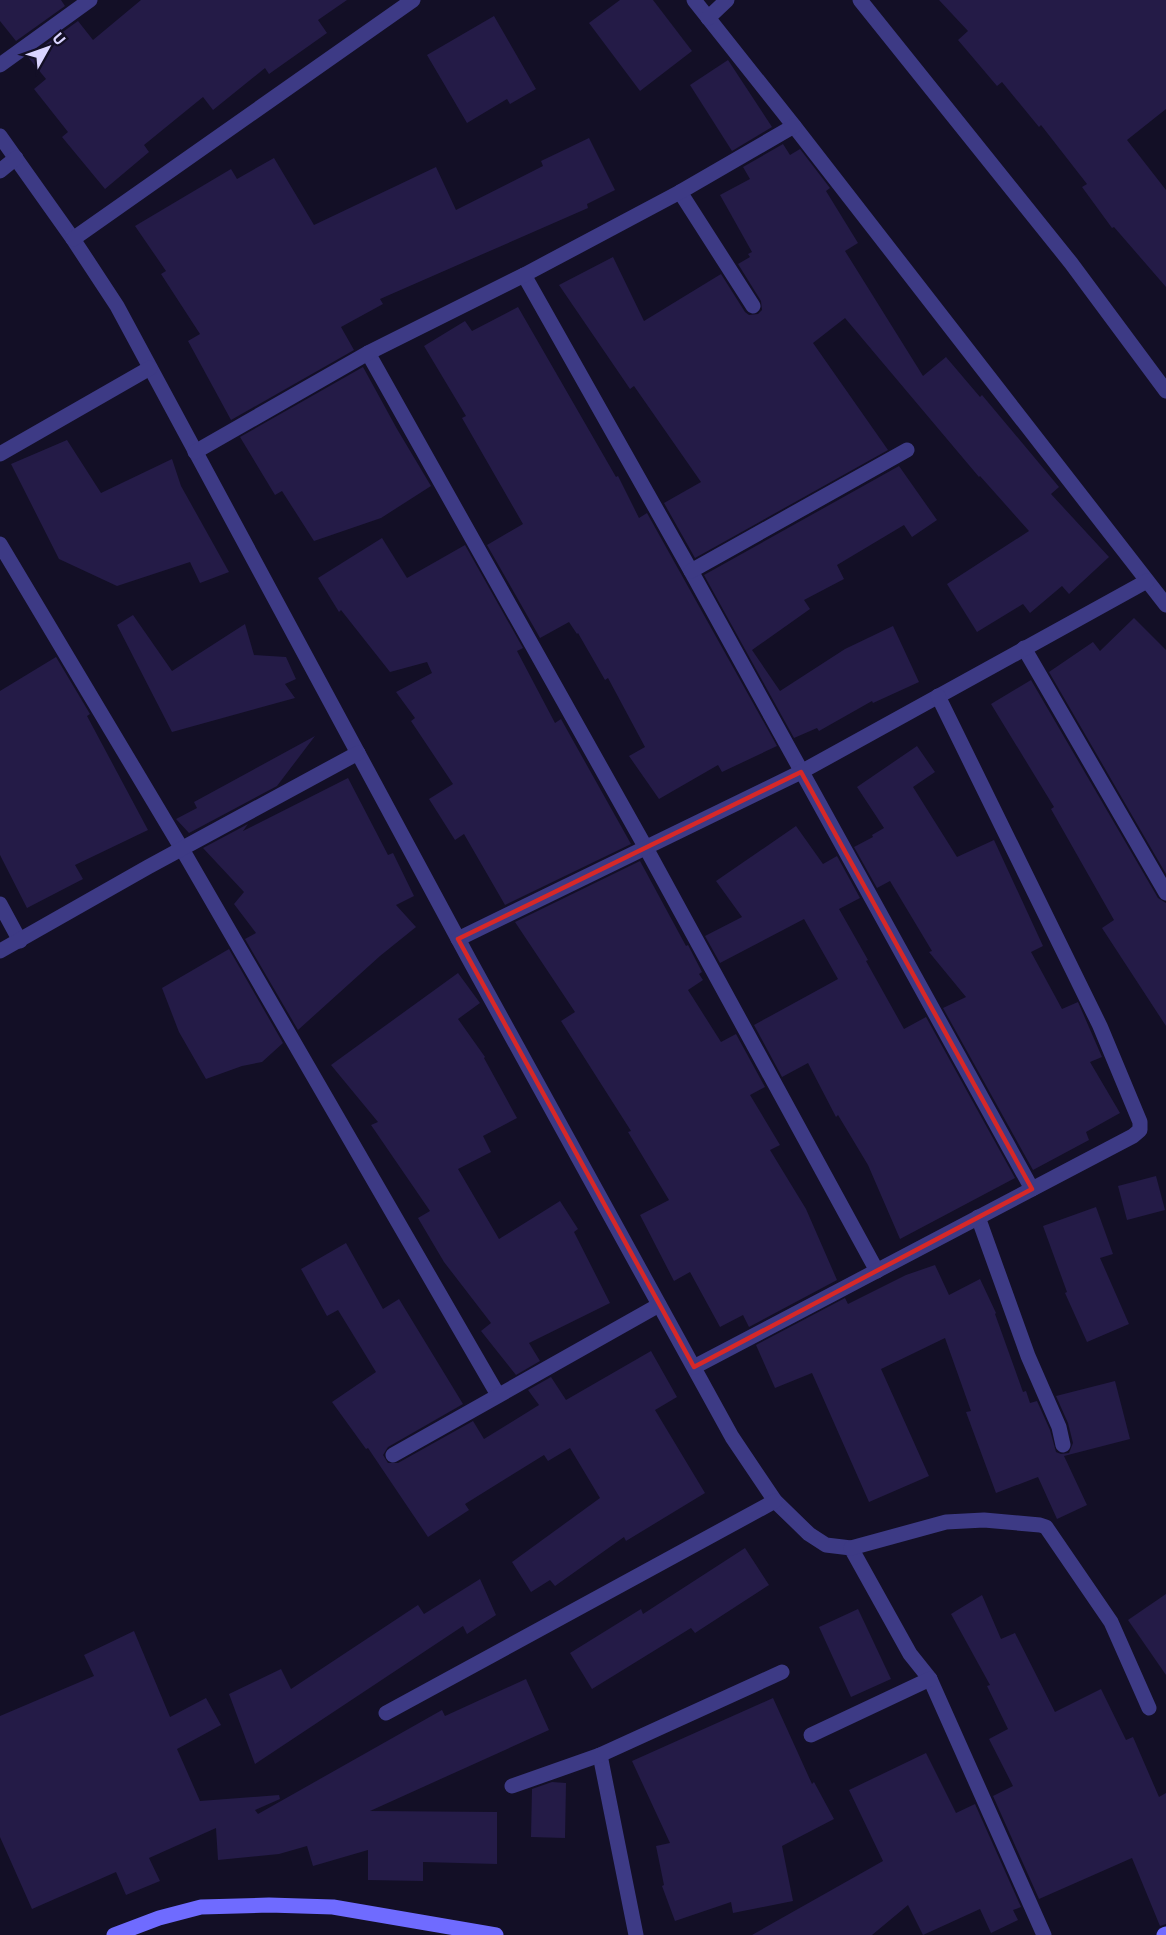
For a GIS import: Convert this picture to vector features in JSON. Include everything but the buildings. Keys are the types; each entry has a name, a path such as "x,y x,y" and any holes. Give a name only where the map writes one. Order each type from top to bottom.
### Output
{"main road":[{"path":"114,1935 159,1918 201,1907 269,1905 333,1907 496,1935"}],"street":[{"path":"0,65 90,0"},
{"path":"73,239 413,0"},
{"path":"694,0 1166,605"},
{"path":"708,18 727,0"},
{"path":"860,0 1071,263 1166,391"},
{"path":"195,452 368,353 524,275 680,192 794,126"},
{"path":"0,136 117,306 458,939 659,1305 732,1437 775,1501 809,1534 826,1545 850,1548 946,1522 984,1520 1046,1527 1111,1622 1149,1708"},
{"path":"0,171 16,158"},
{"path":"680,192 753,306"},
{"path":"524,275 691,571 1032,1189"},
{"path":"368,353 646,848 877,1271"},
{"path":"0,454 150,368"},
{"path":"691,571 907,450"},
{"path":"0,544 182,849 498,1395"},
{"path":"458,939 801,772 1147,581"},
{"path":"1024,648 1166,893"},
{"path":"694,1367 1133,1136 1140,1130 1140,1122 1100,1026 938,696"},
{"path":"0,951 358,753"},
{"path":"0,904 20,941"},
{"path":"978,1217 1028,1356 1059,1427 1063,1445"},
{"path":"393,1455 659,1305"},
{"path":"386,1713 775,1501"},
{"path":"850,1548 910,1654 930,1679 1044,1935"},
{"path":"512,1786 600,1755 782,1672"},
{"path":"811,1735 930,1679"},
{"path":"600,1755 636,1935"}],"highlighted area":[{"path":"801,772 1032,1189 694,1367 458,939"}]}
